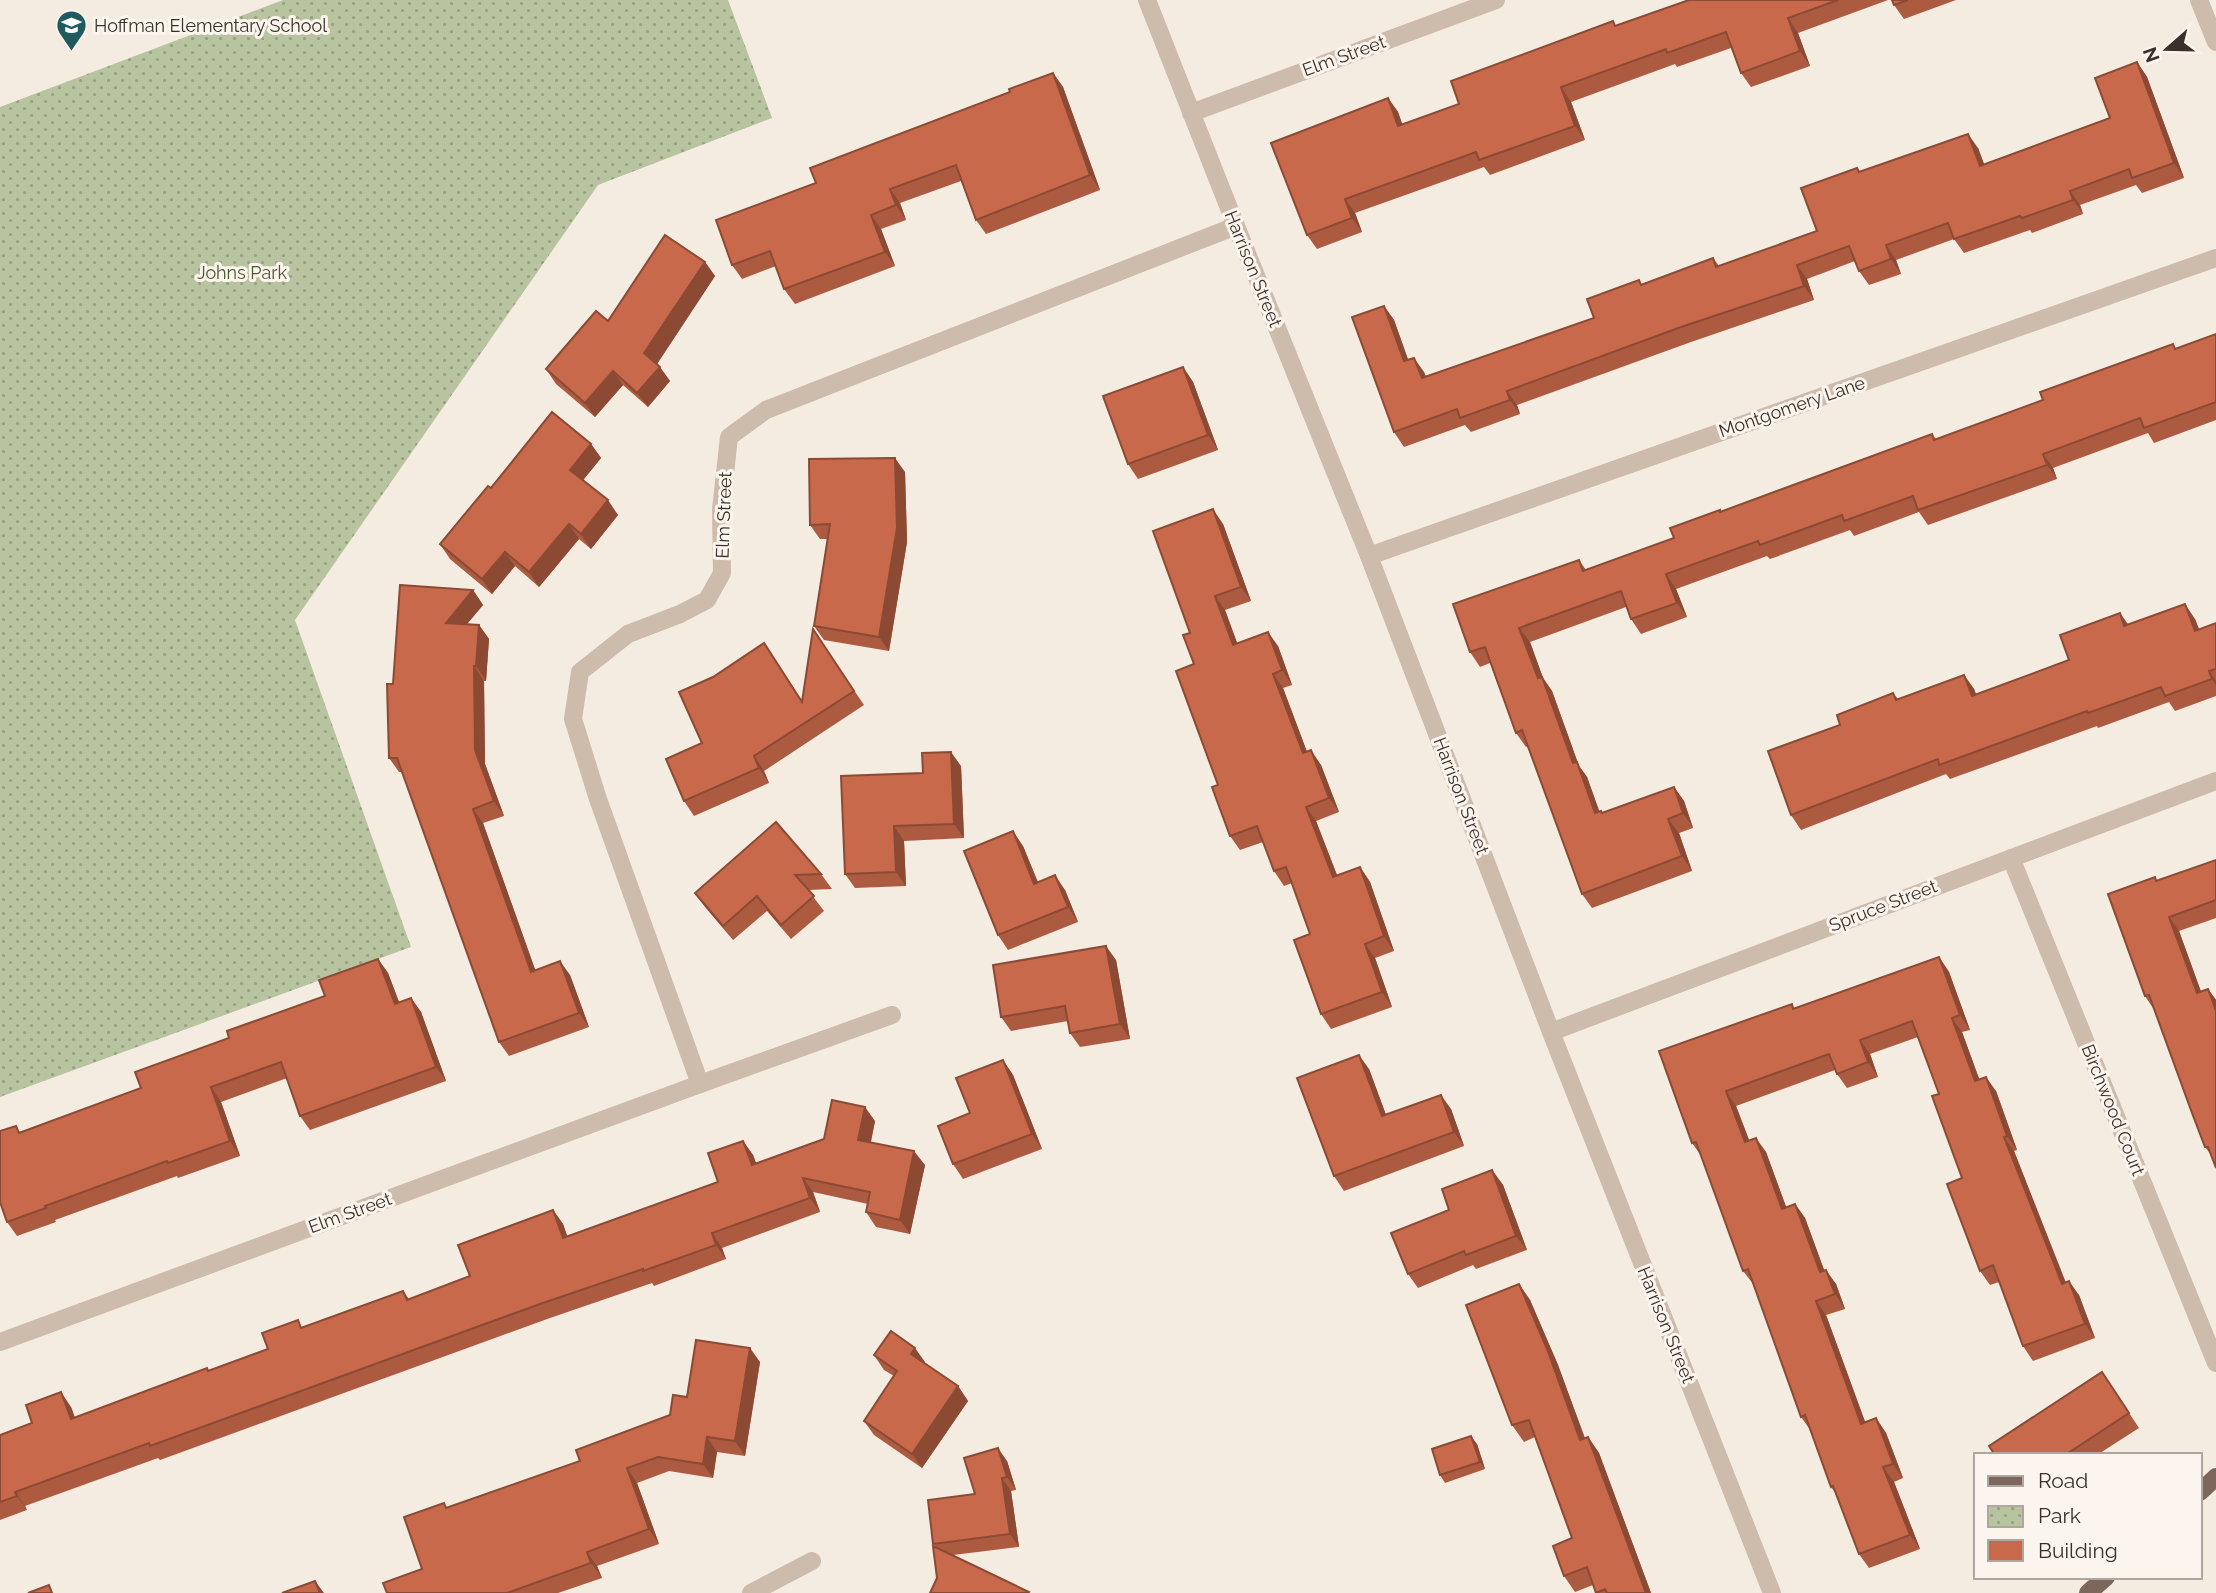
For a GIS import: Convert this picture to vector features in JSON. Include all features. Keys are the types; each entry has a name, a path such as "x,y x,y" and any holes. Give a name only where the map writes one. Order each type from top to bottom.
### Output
{"main road":[{"path":"2202,1490 2216,1477"},
{"path":"2088,1593 2104,1579"}],"street":[{"name":"Harrison Street","path":"1147,0 1369,556 1550,1032 1772,1593"},
{"name":"Elm Street","path":"1191,113 1496,0"},
{"path":"2199,0 2216,42"},
{"name":"Elm Street","path":"700,1084 598,799 573,719 580,671 628,634 680,614 707,600 722,573 720,510 729,437 766,410 1236,226"},
{"name":"Montgomery Lane","path":"1369,556 2216,258"},
{"name":"Spruce Street","path":"1550,1032 2216,781"},
{"name":"Birchwood Court","path":"2011,858 2216,1363"},
{"name":"Elm Street","path":"0,1342 892,1015"},
{"path":"751,1593 812,1561"}],"green space":[{"name":"Johns Park","path":"283,0 728,0 772,118 598,185 295,620 411,947 0,1097 0,107"}],"building":[{"path":"1689,0 1838,0 1788,18 1800,51 1741,73 1726,32 1667,53 1666,49 1561,87 1575,126 1479,160 1476,152 1345,199 1352,218 1307,235 1271,143 1388,98 1398,126 1459,104 1451,81 1613,21 1615,26"},
{"path":"1892,0 1908,0 1894,5"},
{"path":"2137,62 2174,163 2132,178 2129,169 2070,191 2073,200 1954,239 1948,223 1886,245 1891,259 1859,271 1849,246 1797,265 1804,286 1681,327 1507,391 1510,400 1460,418 1457,409 1394,432 1352,317 1384,306 1404,361 1414,358 1422,378 1594,318 1587,299 1639,280 1641,285 1713,258 1716,267 1817,231 1801,188 1857,168 1859,172 1968,134 1980,166 2110,118 2095,78"},
{"path":"1053,73 1090,175 976,220 956,165 890,189 896,205 871,215 885,252 784,289 770,251 732,265 716,220 816,183 810,168"},
{"path":"665,235 705,262 644,353 660,367 637,393 613,371 585,403 546,369 596,311 608,321"},
{"path":"2216,334 2216,402 2144,428 2140,418 2043,454 2047,465 1918,510 1913,496 1844,521 1842,515 1760,545 1758,541 1666,574 1677,603 1631,619 1621,591 1519,628 1538,678 1542,677 1573,763 1577,762 1595,813 1602,813 1674,787 1683,813 1668,819 1682,856 1582,894 1522,730 1516,733 1485,647 1470,652 1453,604 1579,560 1583,571 1674,538 1670,528 1932,434 1934,440 2043,400 2040,392 2173,344 2175,349"},
{"path":"1183,367 1208,435 1128,464 1103,396"},
{"path":"552,412 591,444 570,470 608,500 581,534 569,524 529,572 505,552 482,579 440,544 488,486 491,488"},
{"path":"895,458 897,528 879,637 814,626 830,524 810,525 809,459"},
{"path":"1213,509 1241,587 1215,596 1233,645 1268,632 1282,670 1273,674 1303,753 1311,750 1329,798 1306,807 1333,877 1360,867 1384,936 1365,944 1382,992 1321,1014 1294,940 1310,934 1286,867 1274,871 1257,826 1230,836 1212,787 1218,785 1176,671 1194,664 1183,635 1190,633 1153,531"},
{"path":"400,585 473,590 446,623 479,625 474,666 475,750 494,801 473,809 531,972 560,961 579,1013 499,1042 397,758 389,758 387,684 393,684"},
{"path":"2185,604 2195,631 2216,623 2216,669 2209,671 2212,679 2165,696 2161,687 1939,765 1938,759 1791,815 1768,751 1840,725 1837,715 1893,693 1896,700 1964,675 1972,696 2069,660 2060,635 2120,613 2124,626"},
{"path":"813,629 854,691 754,756 759,768 684,801 666,759 702,743 679,692 713,677 764,643 802,702"},
{"path":"951,752 954,824 894,826 896,872 845,874 841,776 923,773 922,753"},
{"path":"776,822 821,874 795,875 814,896 781,925 757,896 723,926 695,893"},
{"path":"1013,831 1034,884 1055,875 1068,907 998,935 964,851"},
{"path":"2216,860 2216,900 2169,917 2197,993 2208,989 2216,1011 2216,1168 2208,1147 2205,1147 2149,995 2145,996 2108,894 2155,877 2156,881"},
{"path":"1106,946 1120,1024 1070,1033 1065,1006 1001,1017 993,965"},
{"path":"1939,957 1960,1015 1952,1018 1975,1081 1986,1077 2007,1136 2004,1137 2062,1284 2069,1281 2085,1324 2023,1346 1993,1265 1980,1271 1947,1184 1962,1178 1932,1096 1939,1094 1912,1021 1860,1040 1868,1062 1837,1074 1829,1054 1726,1091 1745,1142 1756,1138 1782,1209 1795,1204 1820,1272 1826,1270 1835,1294 1816,1301 1861,1424 1876,1418 1893,1464 1883,1467 1910,1535 1859,1554 1805,1415 1801,1417 1748,1269 1743,1271 1696,1142 1692,1143 1659,1051 1792,1004 1793,1009"},
{"path":"378,959 395,1004 411,998 436,1067 300,1116 281,1062 211,1087 230,1141 168,1163 167,1161 7,1222 0,1202 0,1131 16,1126 19,1133 141,1088 135,1072 229,1038 227,1031 325,996 319,980"},
{"path":"1359,1055 1382,1116 1441,1095 1454,1132 1334,1176 1297,1078"},
{"path":"1003,1060 1032,1134 953,1164 938,1126 970,1113 956,1078"},
{"path":"832,1100 865,1107 858,1140 914,1151 900,1220 866,1212 870,1192 803,1178 810,1198 712,1233 716,1245 540,1304 150,1446 149,1443 15,1492 17,1496 0,1502 0,1435 32,1423 26,1405 61,1392 71,1419 207,1368 208,1371 268,1349 262,1333 298,1320 301,1328 403,1291 407,1300 470,1276 458,1245 553,1210 563,1238 718,1182 708,1153 743,1141 752,1165 824,1139"},
{"path":"1492,1170 1516,1236 1466,1255 1464,1251 1408,1274 1391,1233 1449,1210 1442,1189"},
{"path":"1519,1284 1547,1349 1580,1440 1588,1437 1646,1593 1607,1593 1605,1589 1596,1593 1587,1567 1564,1576 1553,1546 1572,1538 1529,1420 1512,1425 1466,1305"},
{"path":"891,1331 915,1348 911,1354 958,1386 912,1454 864,1421 897,1371 874,1355"},
{"path":"696,1340 750,1348 735,1441 707,1437 703,1464 658,1457 627,1468 649,1529 587,1552 591,1563 507,1593 387,1593 383,1583 422,1569 404,1517 444,1503 446,1508 580,1461 576,1450 670,1415 673,1395 687,1397"},
{"path":"2102,1372 2129,1413 2068,1453 1994,1453 1989,1446"},
{"path":"1471,1436 1480,1462 1440,1475 1432,1449"},
{"path":"998,1448 1007,1477 1002,1478 1010,1534 933,1544 928,1500 975,1494 964,1458"},
{"path":"933,1546 1029,1592 930,1593 937,1578"},
{"path":"315,1581 320,1593 282,1593"},
{"path":"49,1585 52,1593 28,1593"}],"place":[{"name":"Hoffman Elementary School","path":"71,53"}]}
